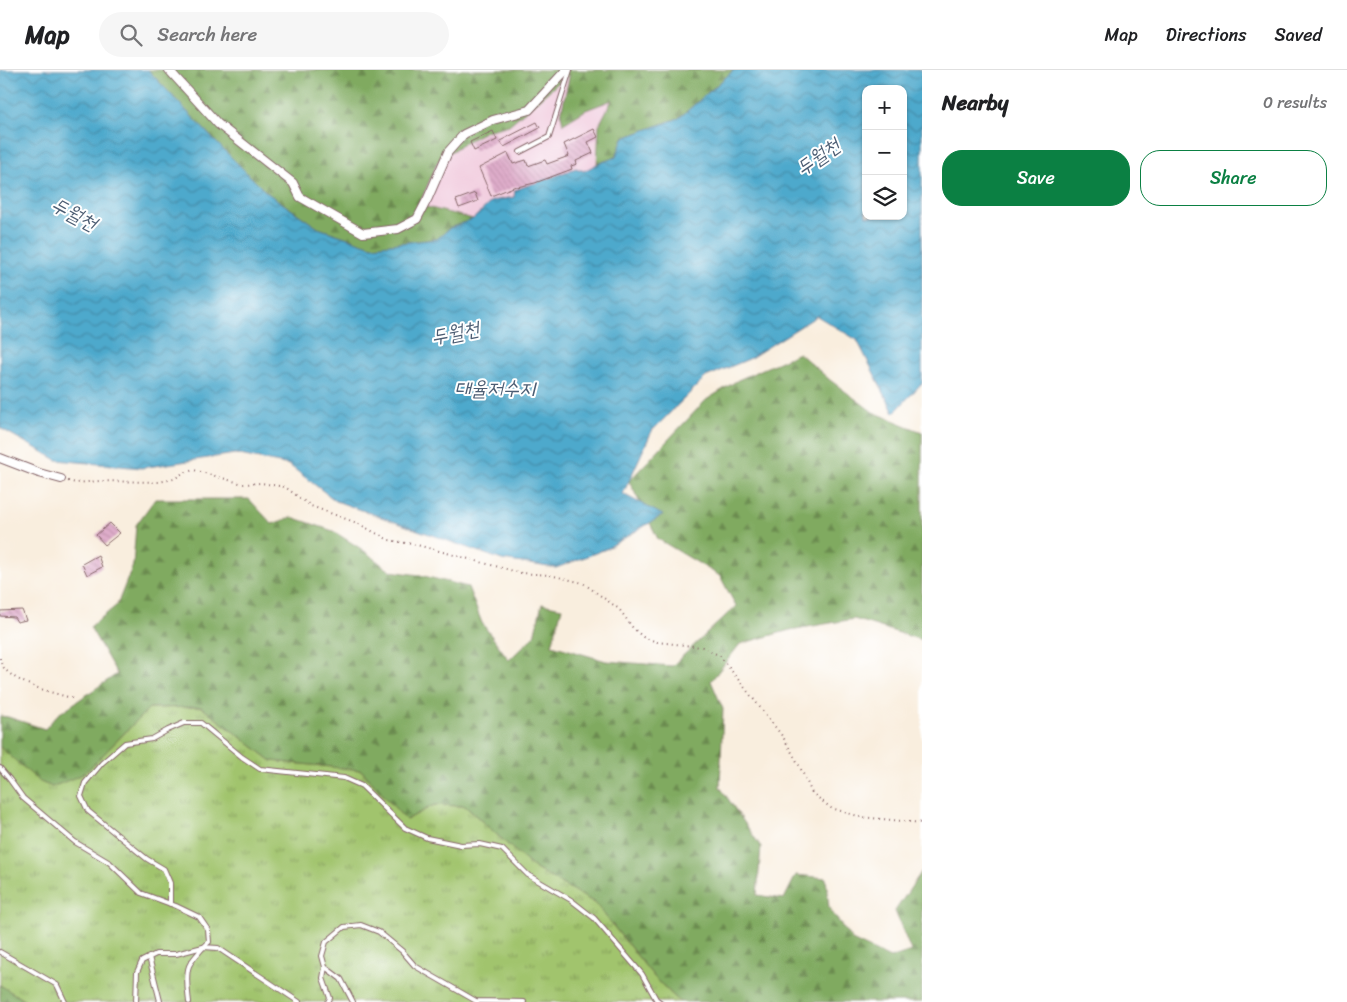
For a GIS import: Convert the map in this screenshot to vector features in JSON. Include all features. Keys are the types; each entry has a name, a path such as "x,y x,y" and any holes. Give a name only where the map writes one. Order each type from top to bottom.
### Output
{"street":[{"path":"169,70 218,124 293,183 300,197 363,233 398,229 417,219 448,152 464,134 493,120 529,110 566,70"},
{"path":"0,458 61,479"}],"lane":[{"path":"520,152 549,137 570,70"},
{"path":"170,904 170,883 164,869 147,859 88,811 81,796 85,783 102,763 125,743 152,739 184,723 201,723 242,757 260,769 344,778 362,786 405,828 427,838 461,846 480,844 502,849 528,876 571,900 594,918 642,974 656,999 660,1002"},
{"path":"0,768 23,798 44,817 76,842 110,863 141,893 199,917 208,930 209,942 189,966 187,984 189,1002"},
{"path":"328,1002 330,998 323,978 325,967 322,956 326,942 344,927 361,925 379,932 402,951 415,966 476,1001 524,1002"},
{"path":"136,1002 137,972 142,961 156,954 176,954 203,947 218,948 299,1002"},
{"path":"0,952 57,985 65,1002"},
{"path":"149,957 155,977 159,1002"},
{"path":"325,967 341,979 353,1002"}],"path":[{"path":"61,479 76,483 100,481 159,482 174,479 183,473 194,470 243,484 261,483 273,485 285,488 311,506 357,523 389,540 521,572 538,573 583,583 620,609 633,628 643,637 657,642 702,647 720,656 783,737 812,793 831,808 861,817 922,823"},
{"path":"0,658 0,662 12,676 36,688 75,699"}],"shaded area":[{"path":"571,73 561,113 563,124 586,110 612,100 597,145 597,164 584,171 514,197 492,201 473,219 419,205 438,161 486,130 509,125"}],"green space":[{"path":"148,70 734,70 679,118 623,138 616,157 597,164 599,125 612,100 586,110 563,124 561,114 570,73 509,125 486,131 462,144 438,161 419,205 473,219 450,228 437,239 372,246 318,228 266,192"},
{"path":"799,353 830,380 873,412 922,432 922,640 854,619 790,630 740,644 711,681 723,709 720,787 761,847 757,895 784,899 796,875 826,878 829,908 852,940 890,958 911,951 895,911 922,871 922,1002 680,1002 655,978 595,903 534,868 465,806 434,805 406,820 361,770 272,761 201,707 149,708 91,767 81,775 52,787 40,782 0,747 0,716 45,729 57,715 117,674 90,627 117,605 133,565 136,525 155,499 249,499 272,524 292,517 333,531 363,550 390,571 420,575 468,587 482,623 509,660 534,636 542,604 562,608 552,645 606,661 672,666 736,606 720,576 658,539 629,481 706,400 738,380"},
{"path":"201,707 272,761 361,770 406,820 434,805 465,806 534,868 595,903 655,978 680,1002 26,1002 0,985 0,747 81,775 149,708"},
{"path":"0,985 25,1001 26,1002 0,1002"}],"water":[{"name":"대율저수지","path":"0,70 148,70 266,192 318,228 372,246 437,239 450,228 473,219 492,201 514,197 515,190 576,168 584,171 616,157 623,138 679,118 734,70 922,70 922,383 894,413 857,340 817,316 749,359 706,377 652,431 623,494 663,515 606,549 556,568 502,560 336,501 289,465 235,454 141,468 57,460 0,428"}],"building":[{"path":"537,122 540,128 504,147 500,141"},
{"path":"594,129 598,137 588,142 593,153 576,161 577,164 571,166 572,169 535,183 516,186 491,196 479,168 508,153 513,164 526,160 528,166 545,160 547,164 569,156 564,144"},
{"path":"493,131 497,140 474,151 470,142"},
{"path":"475,193 478,201 459,208 456,200"},
{"path":"110,523 120,533 105,545 96,535"},
{"path":"98,555 102,567 87,575 82,564"},
{"path":"22,610 26,620 17,622 14,617 0,616 0,611"}],"water label":[{"name":"두월천","path":"818,157"},
{"name":"두월천","path":"74,214"},
{"name":"두월천","path":"455,333"}]}
